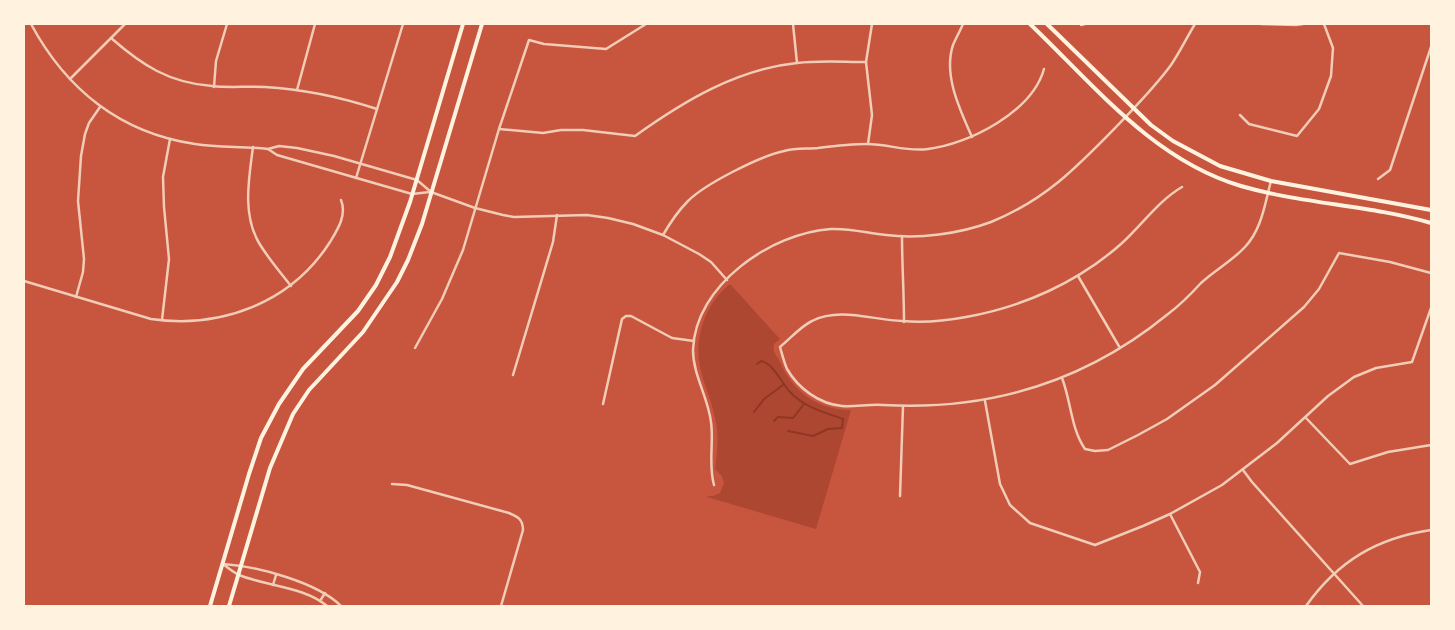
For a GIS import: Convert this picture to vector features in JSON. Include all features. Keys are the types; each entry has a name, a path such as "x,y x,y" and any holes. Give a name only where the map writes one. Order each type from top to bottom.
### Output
{"main road":[{"path":"210,606 261,438 279,404 303,369 358,311 376,285 390,257 417,180 464,24"},
{"path":"229,606 270,468 293,414 309,390 363,332 388,296 408,260 431,192 482,24"},
{"path":"1030,24 1125,117 1164,149 1192,166 1242,186 1384,212 1431,223"},
{"path":"1047,24 1151,125 1173,141 1220,166 1271,181 1431,210"}],"street":[{"path":"31,24 46,50 69,80 100,107 129,124 170,139 196,144 268,149 279,146 297,148 360,163 417,180 431,192 476,208 514,218 587,215 633,224 663,235 699,254 711,262 727,280"},
{"path":"69,80 125,24"},
{"path":"214,86 216,61 227,24"},
{"path":"297,90 315,24"},
{"path":"356,178 403,24"},
{"path":"415,348 442,299 463,250 499,129 529,40 544,44 606,49 646,24"},
{"path":"793,24 797,63"},
{"path":"868,144 872,115 866,62 872,24"},
{"path":"963,24 953,47 950,77 958,104 972,137"},
{"path":"714,485 710,471 712,449 711,422 705,395 695,366 694,341 697,324 707,302 727,280 765,250 805,233 826,229 848,229 902,236 954,232 989,223 1020,209 1049,190 1071,172 1134,108 1171,65 1195,24"},
{"path":"1261,24 1303,24"},
{"path":"1240,116 1249,124 1297,136 1319,109 1331,76 1333,48 1324,24"},
{"path":"111,38 153,71 179,81 214,86 297,90 341,98 377,109"},
{"path":"1378,178 1390,170 1431,47"},
{"path":"1427,59 1431,60"},
{"path":"499,129 543,133 561,130 582,130 635,136 662,116 698,95 744,74 797,63 866,62"},
{"path":"663,235 688,200 711,184 745,166 784,150 868,144 926,150 946,146 972,137 991,128 1018,106 1040,81 1044,69"},
{"path":"76,297 83,272 84,259 78,201 80,156 87,128 100,107"},
{"path":"162,320 168,258 163,182 170,139"},
{"path":"253,147 248,185 249,216 258,242 291,286"},
{"path":"268,149 278,155 412,194 431,192"},
{"path":"1182,187 1171,193 1121,244 1078,276 1037,296 991,312 940,321 904,322 846,314 828,315 811,321 780,347 787,369 802,389 821,400 839,406 875,404 933,406 985,401 1062,378 1141,335 1170,313 1216,270 1246,246 1255,233 1261,219 1271,181"},
{"path":"24,281 162,320 186,322 235,313 264,302 291,286 314,263 331,240 341,220 344,210 341,200"},
{"path":"513,375 553,242 557,215"},
{"path":"902,236 901,270 904,285 904,322"},
{"path":"1062,378 1078,438 1085,449 1095,451 1108,450 1168,419 1215,384 1304,307 1319,288 1339,253 1390,262 1431,273"},
{"path":"1078,276 1120,348"},
{"path":"985,401 1000,484 1010,505 1030,523 1095,544 1170,514 1222,485 1306,418 1328,396 1354,377 1376,368 1412,362 1431,308"},
{"path":"603,404 622,319 626,316 631,316 672,338 694,341"},
{"path":"900,496 902,406"},
{"path":"1306,418 1350,464 1388,452 1431,445"},
{"path":"1243,470 1363,606"},
{"path":"392,484 407,484 519,517 523,522 523,530 500,606"},
{"path":"1170,514 1200,572 1198,583"},
{"path":"1306,606 1317,590 1333,573 1368,549 1398,536 1431,530"},
{"path":"223,564 241,565 316,588 332,597 341,606"},
{"path":"223,564 239,574 301,593 327,606"},
{"path":"273,585 276,575"},
{"path":"320,601 325,593"}],"shaded area":[{"path":"730,284 780,339 774,344 774,352 785,373 799,390 817,403 828,407 851,410 816,529 707,497 720,493 724,483 722,476 715,469 717,429 713,408 700,367 699,344 708,310"}],"waterway":[{"path":"757,364 761,361 769,365 790,392 802,402 843,419 842,428 828,429 813,436 788,431"},
{"path":"754,412 764,399 783,385"},
{"path":"774,421 778,417 793,418 804,404"}]}
